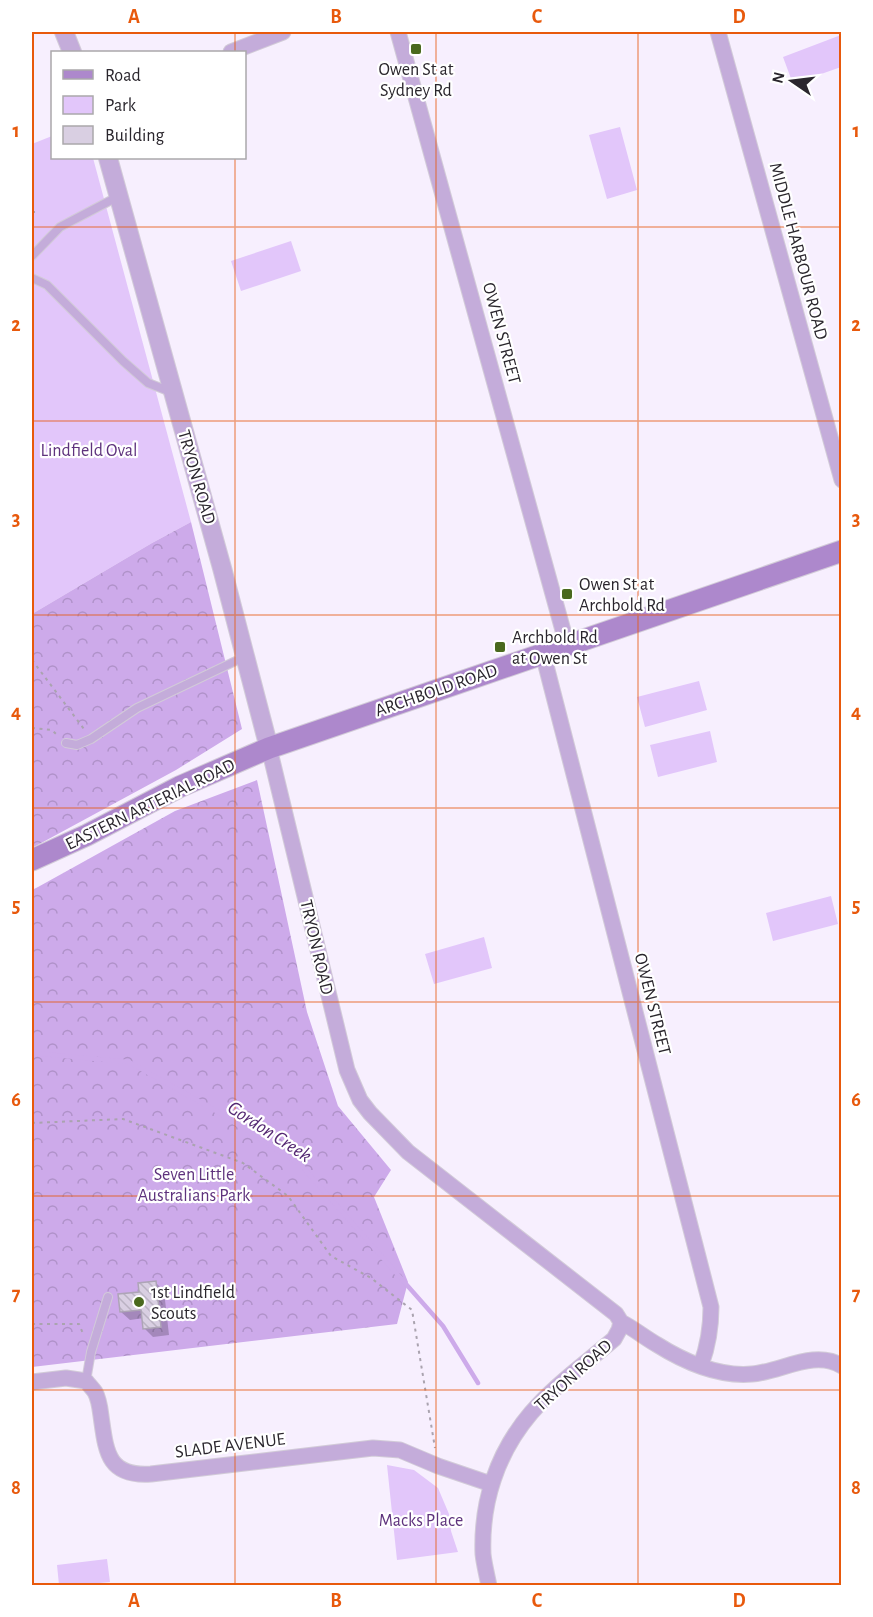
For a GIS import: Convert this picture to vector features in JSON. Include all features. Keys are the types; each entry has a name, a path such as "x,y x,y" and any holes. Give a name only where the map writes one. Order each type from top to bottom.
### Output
{"main road":[{"name":"ARCHBOLD ROAD","path":"269,748 842,551"},
{"name":"EASTERN ARTERIAL ROAD","path":"32,860 87,835 179,787 269,748"}],"street":[{"path":"64,32 72,51"},
{"path":"234,51 283,32"},
{"name":"OWEN STREET","path":"398,32 567,645"},
{"name":"MIDDLE HARBOUR ROAD","path":"718,32 842,480"},
{"name":"TRYON ROAD","path":"108,159 222,568 269,748 347,1070 360,1100 408,1152 616,1314 621,1322 614,1339 531,1413 506,1451 491,1484 485,1516 483,1554 489,1586"},
{"name":"OWEN STREET","path":"543,654 711,1307 708,1344 700,1365"},
{"path":"621,1322 672,1353 715,1370 744,1375 769,1372 813,1359 842,1366"},
{"path":"32,1382 66,1378 86,1381"},
{"name":"SLADE AVENUE","path":"86,1381 95,1392 105,1445 110,1458 126,1472 140,1475 151,1474 373,1448 400,1450 491,1484"}],"lane":[{"path":"32,256 60,227 119,196"},
{"path":"32,278 47,285 148,383 173,392"},
{"path":"66,743 77,745 91,739 137,708 245,657"},
{"path":"86,1381 108,1297"}],"path":[{"path":"32,212 39,212"},
{"path":"32,660 91,739"},
{"path":"32,728 52,730 66,743"},
{"path":"32,1123 123,1119 243,1163 288,1196 332,1256 371,1278 412,1310 438,1466"},
{"path":"32,1324 79,1324 92,1352"}],"green space":[{"path":"841,35 841,67 793,84 783,57"},
{"path":"620,127 637,190 607,199 589,135"},
{"name":"Lindfield Oval","path":"51,136 51,159 93,159 191,522 32,614 32,144"},
{"path":"291,241 301,271 241,291 231,261"},
{"path":"191,522 242,729 176,770 32,848 32,614"},
{"path":"699,681 707,710 645,727 637,697"},
{"path":"710,731 717,762 658,777 650,745"},
{"name":"Seven Little Australians Park","path":"257,780 307,1012 338,1106 391,1170 374,1197 408,1282 397,1324 32,1367 32,890 175,811"},
{"path":"831,896 838,924 773,941 766,913"},
{"path":"484,937 492,968 434,984 425,954"},
{"name":"Macks Place","path":"387,1465 414,1470 438,1488 449,1514 451,1531 458,1552 397,1560"},
{"path":"107,1559 110,1582 59,1585 57,1565"}],"building":[{"name":"1st Lindfield Scouts","path":"156,1281 161,1327 143,1329 141,1310 120,1312 118,1294 139,1292 138,1283"}],"waterway":[{"name":"Gordon Creek","path":"32,1053 129,1062 218,1112 301,1165 443,1326 478,1383"}],"place":[{"name":"Owen St at Sydney Rd","path":"416,49"},
{"name":"Owen St at Archbold Rd","path":"567,594"},
{"name":"Archbold Rd at Owen St","path":"500,647"},
{"name":"1st Lindfield Scouts","path":"139,1302"}]}
